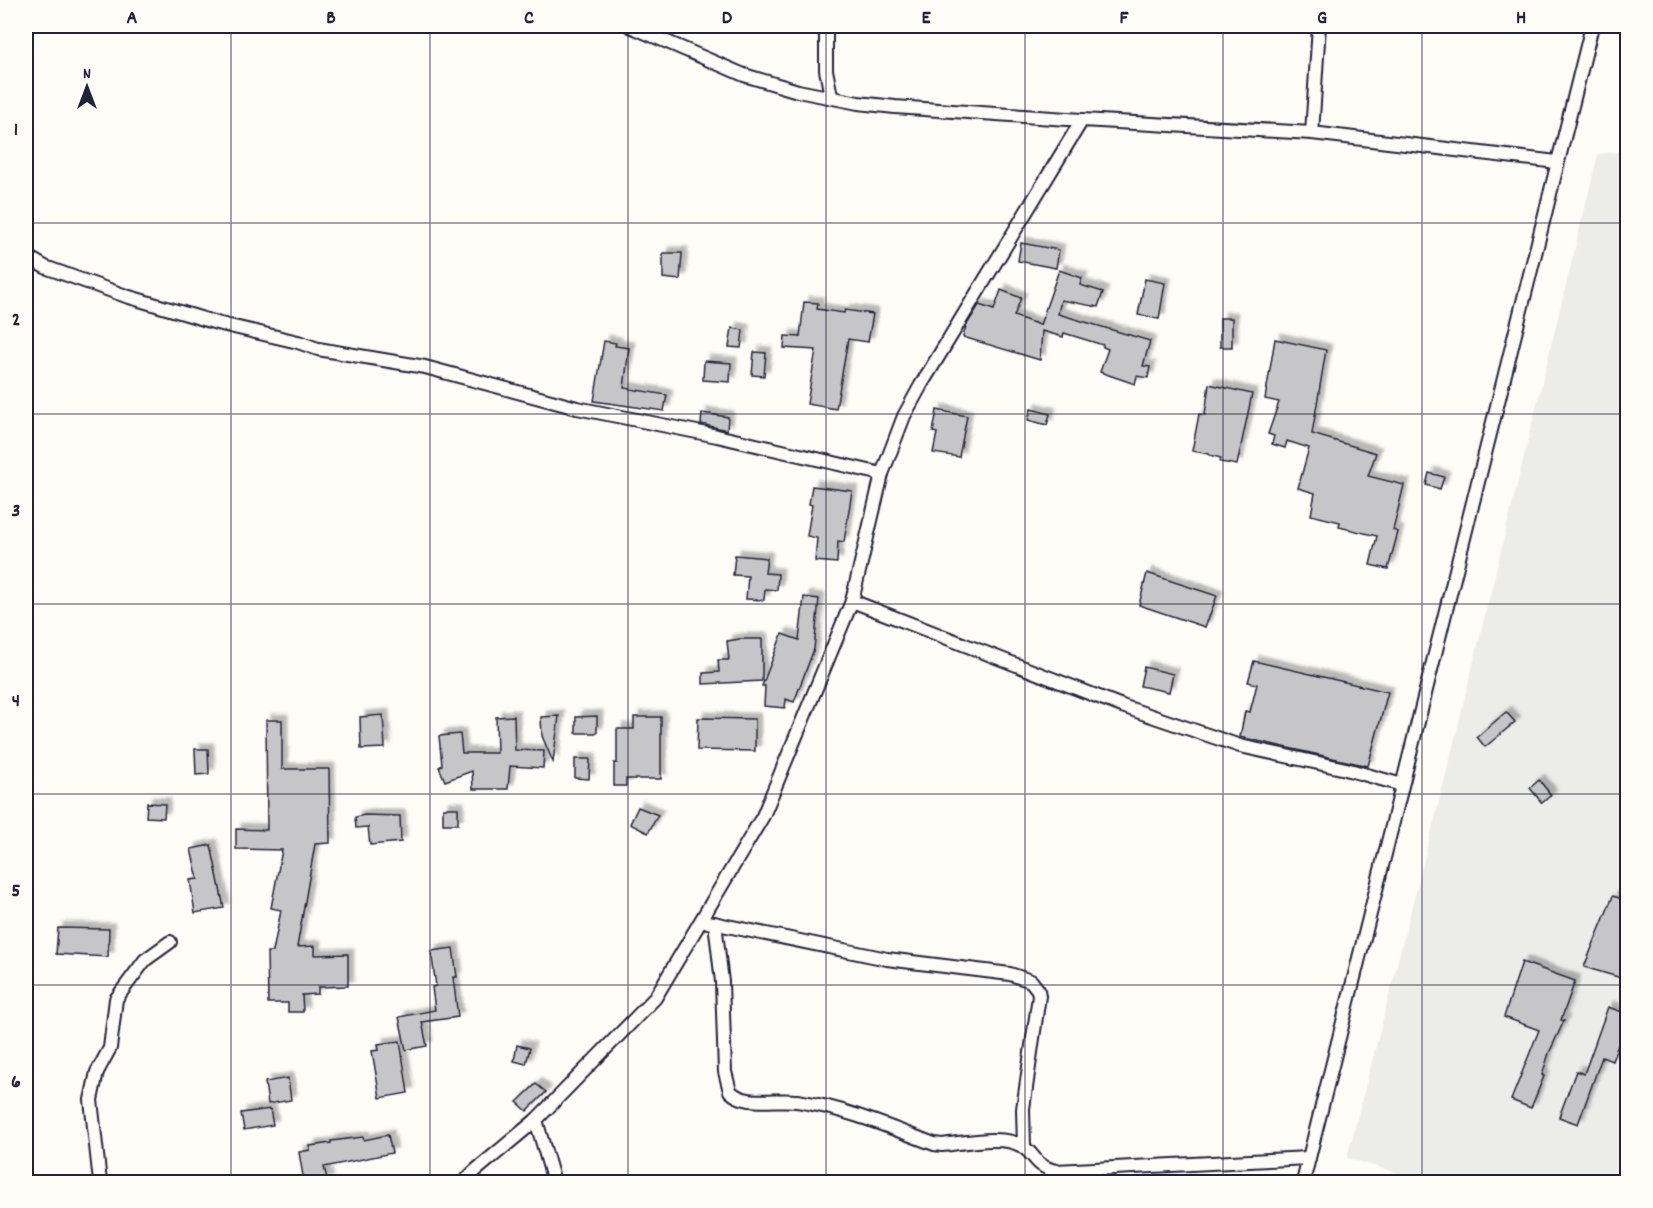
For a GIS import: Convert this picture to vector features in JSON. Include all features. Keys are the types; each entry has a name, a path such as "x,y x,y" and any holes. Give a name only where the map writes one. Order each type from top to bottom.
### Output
{"street":[{"path":"630,26 765,83 858,103 1082,120 1312,133 1557,162"},
{"path":"826,26 826,70 831,96"},
{"path":"1312,133 1319,26"},
{"path":"1303,1182 1592,26"},
{"path":"464,1182 536,1120 655,998 763,816 852,601 882,474 904,416 1082,120"},
{"path":"26,256 45,267 126,296 318,349 425,367 577,408 717,436 882,474"},
{"path":"852,601 1122,706 1240,746 1346,769 1402,785"},
{"path":"701,920 887,959 1010,974 1031,981 1038,990 1039,996 1023,1109 1024,1147"},
{"path":"715,923 722,982 725,1072 727,1085 733,1095 747,1100 782,1100 828,1107 875,1121 934,1144 1013,1141 1024,1147 1039,1165 1056,1171 1309,1158"},
{"path":"100,1182 91,1100 97,1072 110,1048 116,999 145,960 170,942"},
{"path":"536,1120 554,1182"}],"shaded area":[{"path":"1627,151 1627,1182 1428,1182 1347,1158 1446,775 1598,154"}],"building":[{"path":"1021,243 1059,250 1056,268 1018,261"},
{"path":"663,253 682,253 680,280 663,278"},
{"path":"1059,270 1082,278 1080,285 1103,292 1098,307 1061,300 1058,314 1150,341 1143,366 1150,367 1148,378 1137,376 1135,384 1100,372 1108,349 1103,345 1064,333 1063,337 1042,331 1040,360 963,337 966,326 979,305 994,310 1001,290 1021,298 1014,316 1040,325"},
{"path":"1145,279 1165,283 1159,319 1138,315"},
{"path":"804,302 818,303 817,309 873,314 868,342 848,339 836,409 807,404 816,350 784,348 785,336 800,337"},
{"path":"1220,318 1232,318 1232,347 1220,347"},
{"path":"732,328 743,330 741,348 729,347"},
{"path":"1275,339 1326,350 1312,434 1376,453 1368,476 1404,485 1393,530 1398,532 1388,569 1370,565 1377,536 1339,527 1340,522 1311,515 1315,493 1298,488 1309,448 1287,441 1285,448 1272,444 1274,436 1268,434 1279,402 1265,399"},
{"path":"604,341 616,343 615,346 629,348 624,388 667,395 664,411 594,401"},
{"path":"754,352 766,353 764,376 752,375"},
{"path":"704,361 731,363 730,382 703,380"},
{"path":"1209,384 1252,394 1237,465 1220,462 1221,458 1209,454 1192,451 1199,414 1205,415"},
{"path":"1031,409 1050,414 1047,425 1028,420"},
{"path":"937,410 967,416 959,457 933,453 937,433 933,432"},
{"path":"702,413 728,417 727,430 701,424"},
{"path":"1429,473 1444,477 1440,489 1426,485"},
{"path":"812,486 852,491 844,542 838,541 837,563 815,561 817,538 807,536 812,505 809,504"},
{"path":"735,555 767,558 765,573 778,574 777,590 765,589 764,600 746,599 748,576 733,575"},
{"path":"1147,573 1217,596 1205,627 1139,605"},
{"path":"804,597 819,599 814,649 794,702 786,699 785,708 764,706 765,686 762,686 782,634 799,640"},
{"path":"762,639 762,681 703,684 703,673 719,672 718,660 729,660 727,641"},
{"path":"1254,661 1388,692 1368,766 1240,737 1245,711 1250,712 1257,684 1248,682"},
{"path":"1144,667 1173,674 1169,692 1140,686"},
{"path":"1506,712 1515,722 1485,747 1477,737"},
{"path":"383,715 385,748 361,749 360,717"},
{"path":"514,716 515,750 544,751 543,768 510,766 508,789 473,789 472,771 445,781 439,767 442,765 439,736 460,734 462,753 497,753 496,717"},
{"path":"559,716 553,762 542,736 541,717"},
{"path":"597,716 597,733 576,733 576,717"},
{"path":"634,717 661,717 661,779 626,779 626,786 614,786 617,729 634,729"},
{"path":"698,718 755,719 755,751 697,750"},
{"path":"266,720 282,720 282,769 329,769 330,843 315,844 297,947 315,946 315,955 348,954 348,986 318,987 318,994 302,995 303,1012 288,1012 288,1003 268,1003 267,952 273,952 281,910 271,908 282,850 236,849 236,829 267,830"},
{"path":"195,749 208,749 209,774 196,775"},
{"path":"575,759 590,759 589,779 575,778"},
{"path":"1539,780 1551,795 1542,803 1530,788"},
{"path":"147,803 165,804 164,818 146,817"},
{"path":"638,807 658,815 648,833 630,824"},
{"path":"443,808 458,808 458,824 443,824"},
{"path":"400,816 401,842 370,845 368,827 356,828 355,817"},
{"path":"211,845 224,908 195,913 190,880 198,879 191,849"},
{"path":"1613,896 1628,901 1628,980 1584,967"},
{"path":"58,928 109,929 108,957 56,954"},
{"path":"453,948 457,977 453,977 458,1017 422,1022 427,1046 406,1050 399,1017 435,1010 432,987 436,986 431,951"},
{"path":"1522,962 1575,981 1561,1020 1564,1021 1549,1053 1542,1075 1544,1076 1531,1108 1511,1100 1539,1030 1504,1017"},
{"path":"1608,1007 1628,1014 1628,1018 1612,1061 1602,1057 1578,1124 1559,1117 1576,1071 1584,1074"},
{"path":"400,1041 408,1093 380,1098 372,1051 379,1050 378,1044"},
{"path":"517,1045 530,1048 526,1064 514,1061"},
{"path":"288,1078 291,1100 268,1104 265,1082"},
{"path":"536,1084 546,1092 527,1111 517,1102"},
{"path":"270,1109 273,1125 244,1130 241,1113"},
{"path":"388,1135 392,1153 324,1167 328,1182 304,1182 299,1152 310,1150 310,1146 331,1143 331,1141 363,1137 364,1140"}]}
